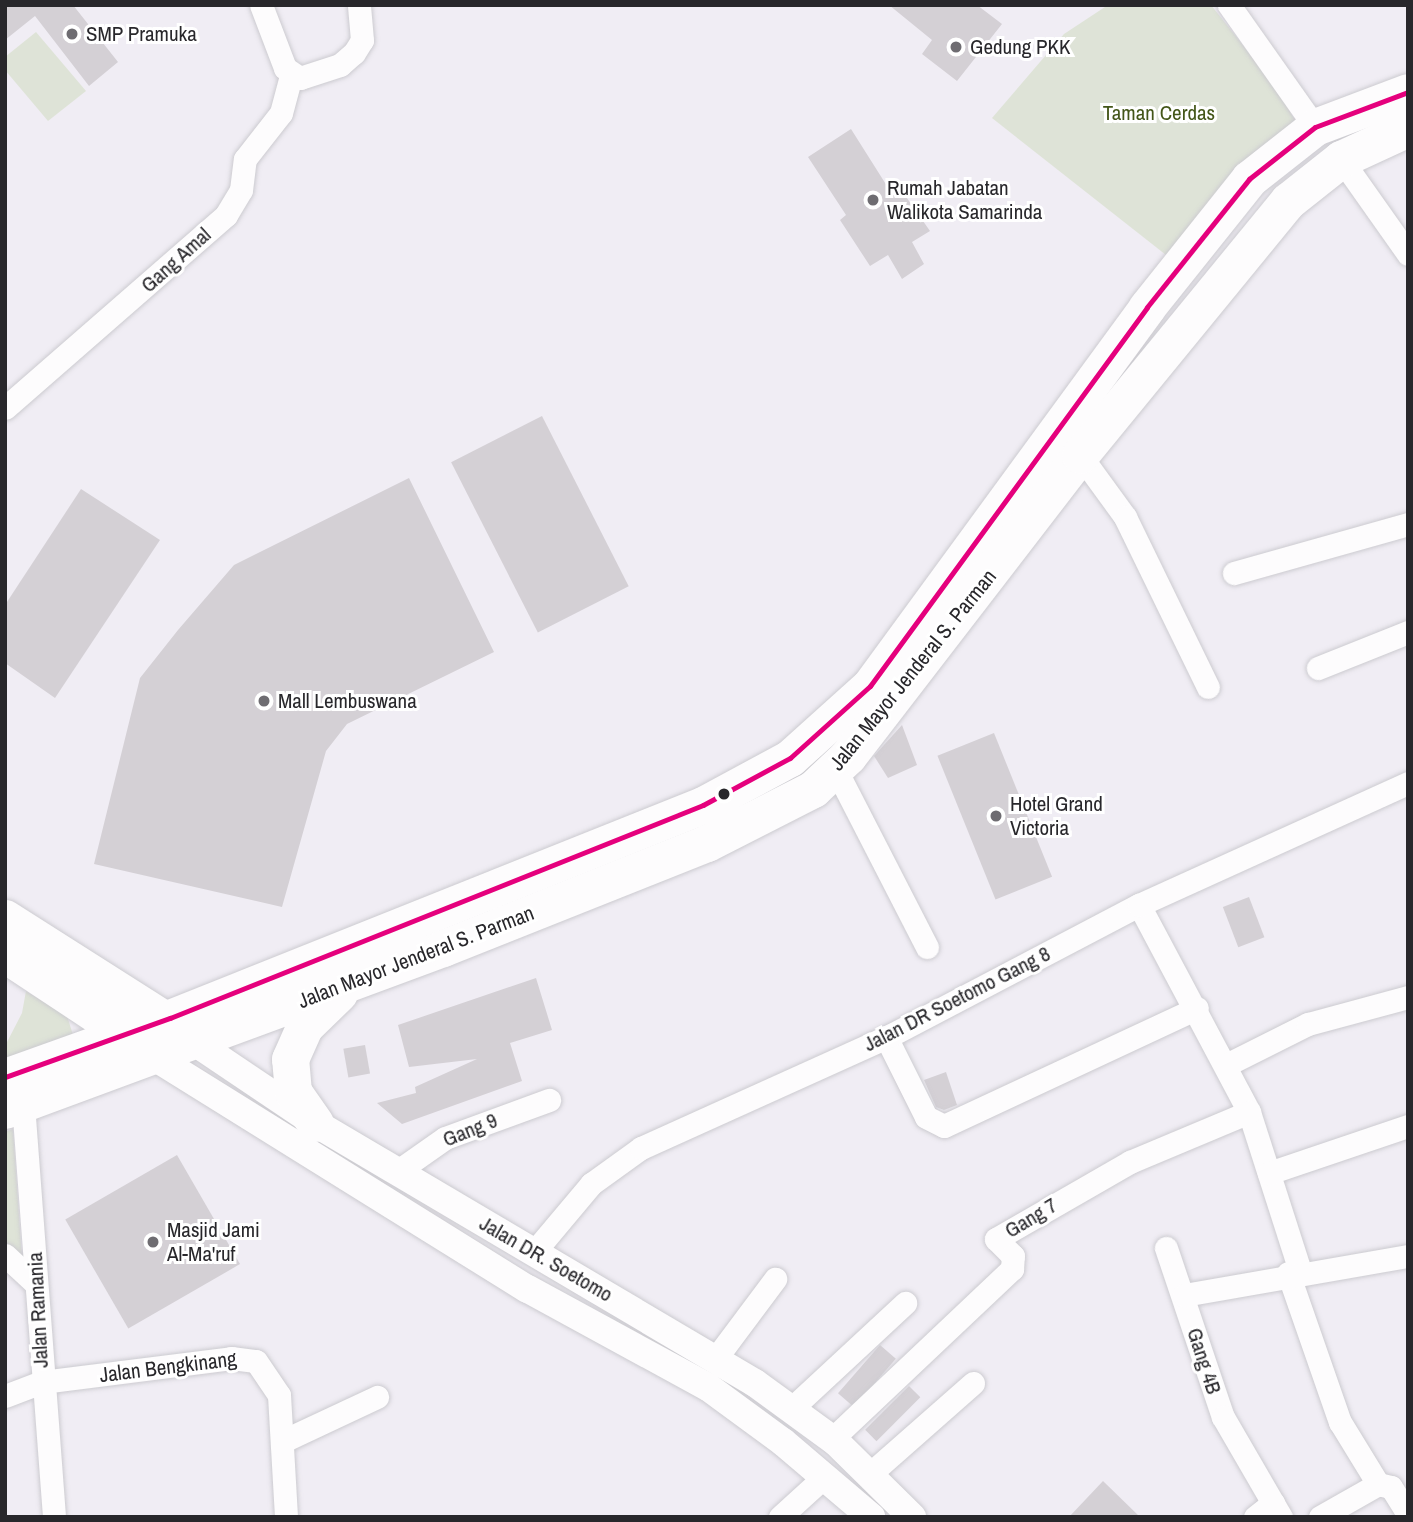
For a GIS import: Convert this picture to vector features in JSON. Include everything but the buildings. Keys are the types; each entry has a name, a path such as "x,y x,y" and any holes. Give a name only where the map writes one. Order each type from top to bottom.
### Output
{"main road":[{"name":"Jalan Mayor Jenderal S. Parman","path":"160,1037 703,805 819,736 856,702 932,607 1215,220 1307,116 1408,92"},
{"name":"Jalan Mayor Jenderal S. Parman","path":"160,1037 353,981 707,843 794,802 835,770 1080,455 1288,201 1341,159 1408,128"},
{"path":"1215,220 1250,245"},
{"path":"5,918 160,1037"},
{"path":"5,954 160,1037"},
{"path":"315,1123 293,1092 290,1059 305,1026 353,981"},
{"path":"11,1097 160,1037"}],"street":[{"path":"261,5 291,75 323,71 354,53 362,40 359,5"},
{"path":"1229,5 1307,116"},
{"name":"Gang Amal","path":"5,408 226,215 241,190 245,159 281,113 291,75"},
{"path":"1341,159 1408,254"},
{"path":"1080,455 1125,517 1208,687"},
{"path":"1234,573 1408,524"},
{"path":"1318,668 1408,632"},
{"path":"835,770 927,947"},
{"name":"Jalan DR Soetomo Gang 8","path":"534,1252 591,1184 622,1158 886,1037 1139,905 1408,783"},
{"path":"1139,905 1197,1008 1249,1112 1269,1173 1294,1272 1344,1431 1378,1475 1378,1484"},
{"path":"1226,1065 1308,1024 1408,997"},
{"path":"886,1037 926,1117 944,1126 1197,1008"},
{"name":"Jalan DR. Soetomo","path":"160,1037 315,1123 716,1358 832,1438 912,1517"},
{"name":"Jalan DR. Soetomo","path":"160,1037 436,1234 708,1388 824,1476 871,1517"},
{"name":"Jalan Ramania","path":"11,1097 36,1284 54,1517"},
{"name":"Gang 9","path":"398,1171 445,1138 549,1100"},
{"name":"Gang 7","path":"832,1438 1012,1269 1013,1256 996,1239 1130,1162 1249,1112"},
{"path":"1269,1173 1408,1126"},
{"name":"Gang 4B","path":"1166,1248 1223,1417 1270,1512"},
{"path":"5,1255 36,1284"},
{"path":"1184,1295 1294,1272 1408,1256"},
{"path":"716,1358 775,1279"},
{"path":"790,1409 905,1303"},
{"name":"Jalan Bengkinang","path":"5,1396 42,1382 247,1358 266,1368 276,1384 283,1441 286,1517"},
{"path":"871,1474 973,1383"},
{"path":"283,1441 377,1396"},
{"path":"780,1517 824,1476"},
{"path":"1321,1517 1378,1484 1391,1487 1408,1514"}],"green space":[{"name":"Taman Cerdas","path":"1108,5 1211,5 1269,78 1303,133 1180,266 992,118 1064,34"},
{"path":"36,32 86,91 48,121 5,70 5,57"},
{"path":"26,991 67,1016 74,1038 5,1062 5,1046 22,1013"},
{"path":"13,1129 22,1260 5,1241 5,1132"}],"transit line":[{"path":"5,1077 170,1018 703,805 790,758 870,686 1147,307 1249,179 1315,127 1408,92"}],"place":[{"name":"SMP Pramuka","path":"72,34"},
{"name":"Gedung PKK","path":"956,47"},
{"name":"Rumah Jabatan Walikota Samarinda","path":"873,200"},
{"name":"Mall Lembuswana","path":"264,701"},
{"name":"Hotel Grand Victoria","path":"996,816"},
{"name":"Masjid Jami Al-Ma'ruf","path":"153,1242"}]}
